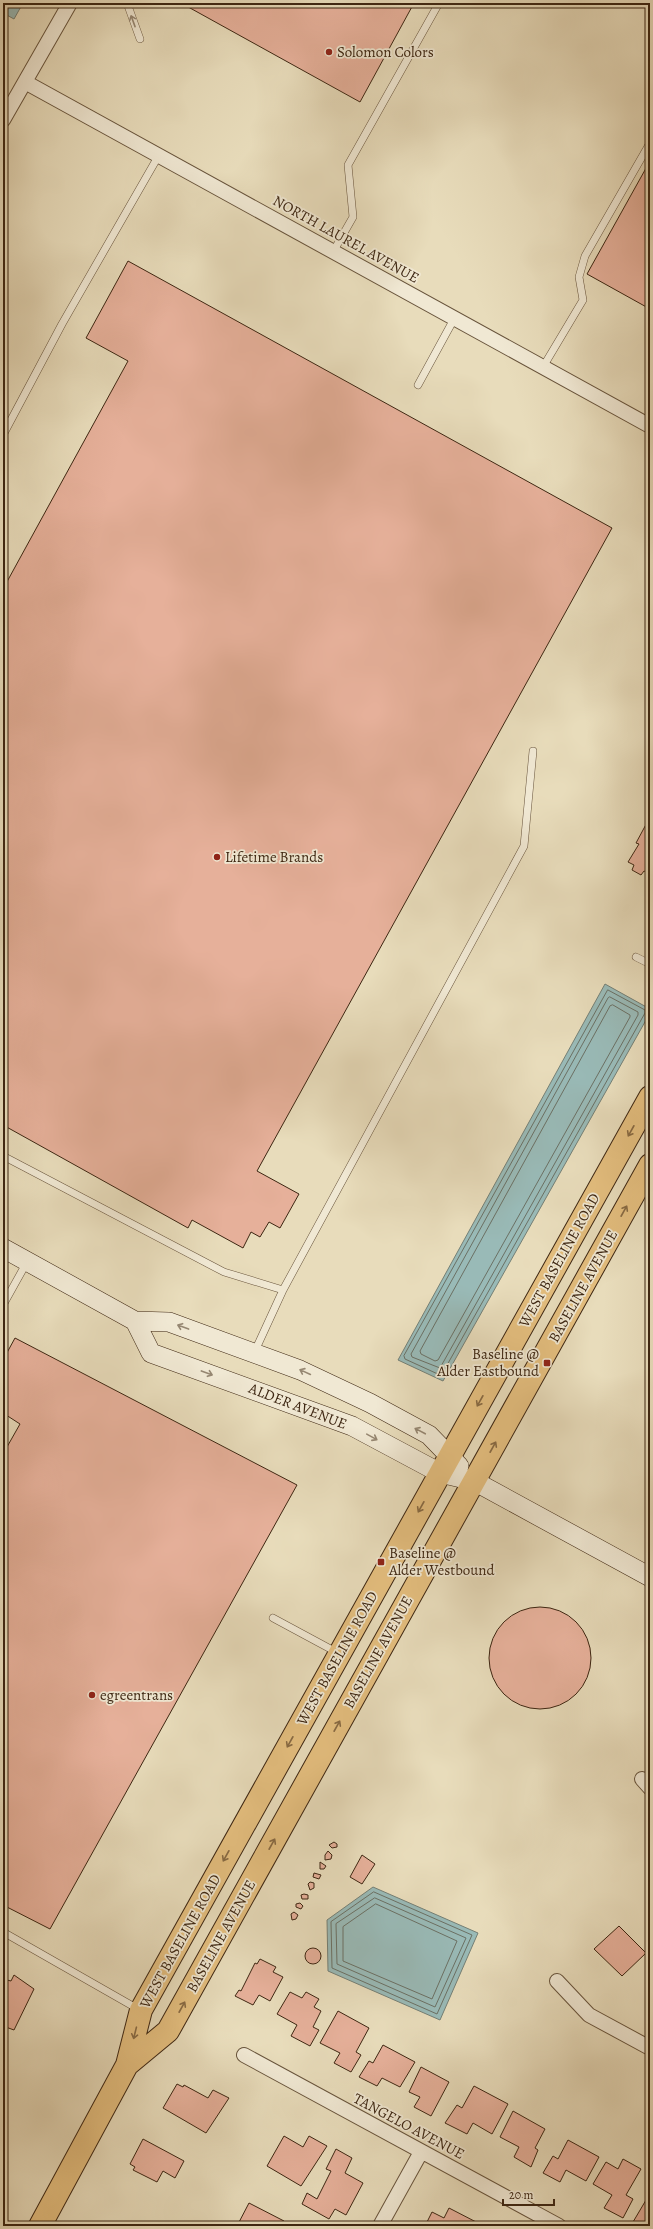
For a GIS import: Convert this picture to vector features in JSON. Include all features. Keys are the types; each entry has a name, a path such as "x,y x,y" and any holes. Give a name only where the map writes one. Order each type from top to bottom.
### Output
{"main road":[{"name":"WEST BASELINE ROAD","path":"40,2226 127,2065 141,2010 650,1097"},
{"name":"BASELINE AVENUE","path":"127,2065 168,2031 650,1165"},
{"name":"ALDER AVENUE","path":"3,1248 135,1321 169,1322 300,1370 370,1403 429,1435 445,1464"},
{"name":"ALDER AVENUE","path":"135,1321 151,1353 352,1426 445,1464 650,1577"}],"street":[{"path":"3,120 70,3"},
{"name":"NORTH LAUREL AVENUE","path":"25,82 650,426"},
{"path":"557,1981 589,2014 650,2048"},
{"name":"TANGELO AVENUE","path":"244,2056 559,2226"},
{"path":"380,2226 422,2152"}],"lane":[{"path":"127,3 140,39"},
{"path":"333,252 353,217 348,165 439,3"},
{"path":"543,367 583,300 579,277 585,256 650,143"},
{"path":"3,435 62,324 159,155"},
{"path":"418,385 454,319"},
{"path":"254,1353 283,1290 524,846 533,751"},
{"path":"636,957 650,964"},
{"path":"3,1156 224,1272 283,1290"},
{"path":"3,1305 27,1262"},
{"path":"273,1618 339,1653"},
{"path":"3,1932 141,2010"}],"water":[{"path":"3,3 23,3 14,19 3,13"},
{"path":"605,984 650,1009 650,1013 443,1381 398,1360"},
{"path":"373,1887 478,1933 440,2020 328,1971 327,1920"}],"building":[{"name":"Solomon Colors","path":"181,3 414,3 360,102"},
{"path":"650,161 650,309 587,274"},
{"name":"Lifetime Brands","path":"128,261 612,528 257,1171 299,1194 280,1228 269,1222 260,1237 251,1232 243,1248 192,1220 188,1228 3,1125 3,589 128,361 86,338"},
{"path":"650,817 650,872 644,871 641,875 632,870 634,865 628,862 639,844 636,843"},
{"name":"egreentrans","path":"15,1338 297,1485 50,1929 3,1905 3,1454 20,1424 3,1413 3,1360"},
{"path":"540,1607 559,1611 576,1622 587,1639 591,1658 587,1677 576,1694 559,1705 540,1709 521,1705 504,1694 493,1677 489,1658 493,1639 504,1622 521,1611"},
{"path":"334,1842 337,1844 337,1847 332,1848 329,1845"},
{"path":"328,1851 332,1855 331,1859 325,1860 325,1855"},
{"path":"362,1855 375,1864 362,1884 350,1877"},
{"path":"320,1862 326,1866 324,1869 320,1869"},
{"path":"314,1873 321,1875 319,1879 313,1877"},
{"path":"310,1882 314,1883 314,1888 310,1890 308,1884"},
{"path":"301,1895 308,1895 308,1899 302,1899"},
{"path":"300,1903 303,1906 301,1909 296,1907 296,1904"},
{"path":"294,1912 298,1915 296,1919 292,1920 291,1914"},
{"path":"619,1926 646,1953 622,1976 594,1949"},
{"path":"313,1948 320,1953 321,1956 316,1963 313,1964 306,1959 305,1956 310,1949"},
{"path":"260,1959 276,1967 273,1972 283,1977 270,2001 259,1995 253,2005 235,1996 239,1990 241,1991 255,1963 257,1964"},
{"path":"14,1975 34,1989 14,2030 3,2026 3,1979 11,1981"},
{"path":"290,1992 302,1998 306,1992 319,1999 314,2007 321,2011 313,2027 319,2030 310,2046 291,2036 297,2025 277,2014"},
{"path":"338,2011 369,2028 356,2052 361,2055 351,2072 334,2063 340,2053 320,2043"},
{"path":"383,2045 415,2062 400,2087 382,2078 377,2086 359,2077 369,2061 373,2063"},
{"path":"421,2067 449,2082 431,2116 414,2107 420,2097 409,2092"},
{"path":"177,2084 183,2087 184,2085 208,2098 213,2090 229,2098 206,2133 163,2108"},
{"path":"474,2086 508,2104 492,2134 473,2123 467,2134 445,2123 457,2105 462,2108"},
{"path":"513,2111 545,2129 535,2148 538,2150 531,2167 514,2157 519,2147 500,2137"},
{"path":"284,2136 303,2147 309,2136 327,2146 301,2186 267,2166"},
{"path":"143,2139 184,2161 175,2178 163,2171 157,2182 133,2170 135,2167 130,2164"},
{"path":"568,2140 599,2157 586,2181 566,2170 560,2182 543,2173 553,2156 558,2159"},
{"path":"336,2149 352,2158 345,2173 363,2183 346,2215 335,2209 329,2219 302,2204 307,2193 317,2199 331,2171 326,2169"},
{"path":"623,2159 641,2169 626,2195 633,2199 623,2218 604,2208 612,2195 593,2184 606,2162 618,2169"},
{"path":"649,2195 650,2226 640,2226 633,2222"},
{"path":"249,2203 284,2221 282,2226 237,2226"},
{"path":"449,2208 480,2224 479,2226 425,2226 432,2212 444,2218"}],"place":[{"name":"Solomon Colors","path":"329,52"},
{"name":"Lifetime Brands","path":"217,857"},
{"name":"Baseline @ Alder Eastbound","path":"547,1363"},
{"name":"Baseline @ Alder Westbound","path":"381,1562"},
{"name":"egreentrans","path":"92,1695"}]}
